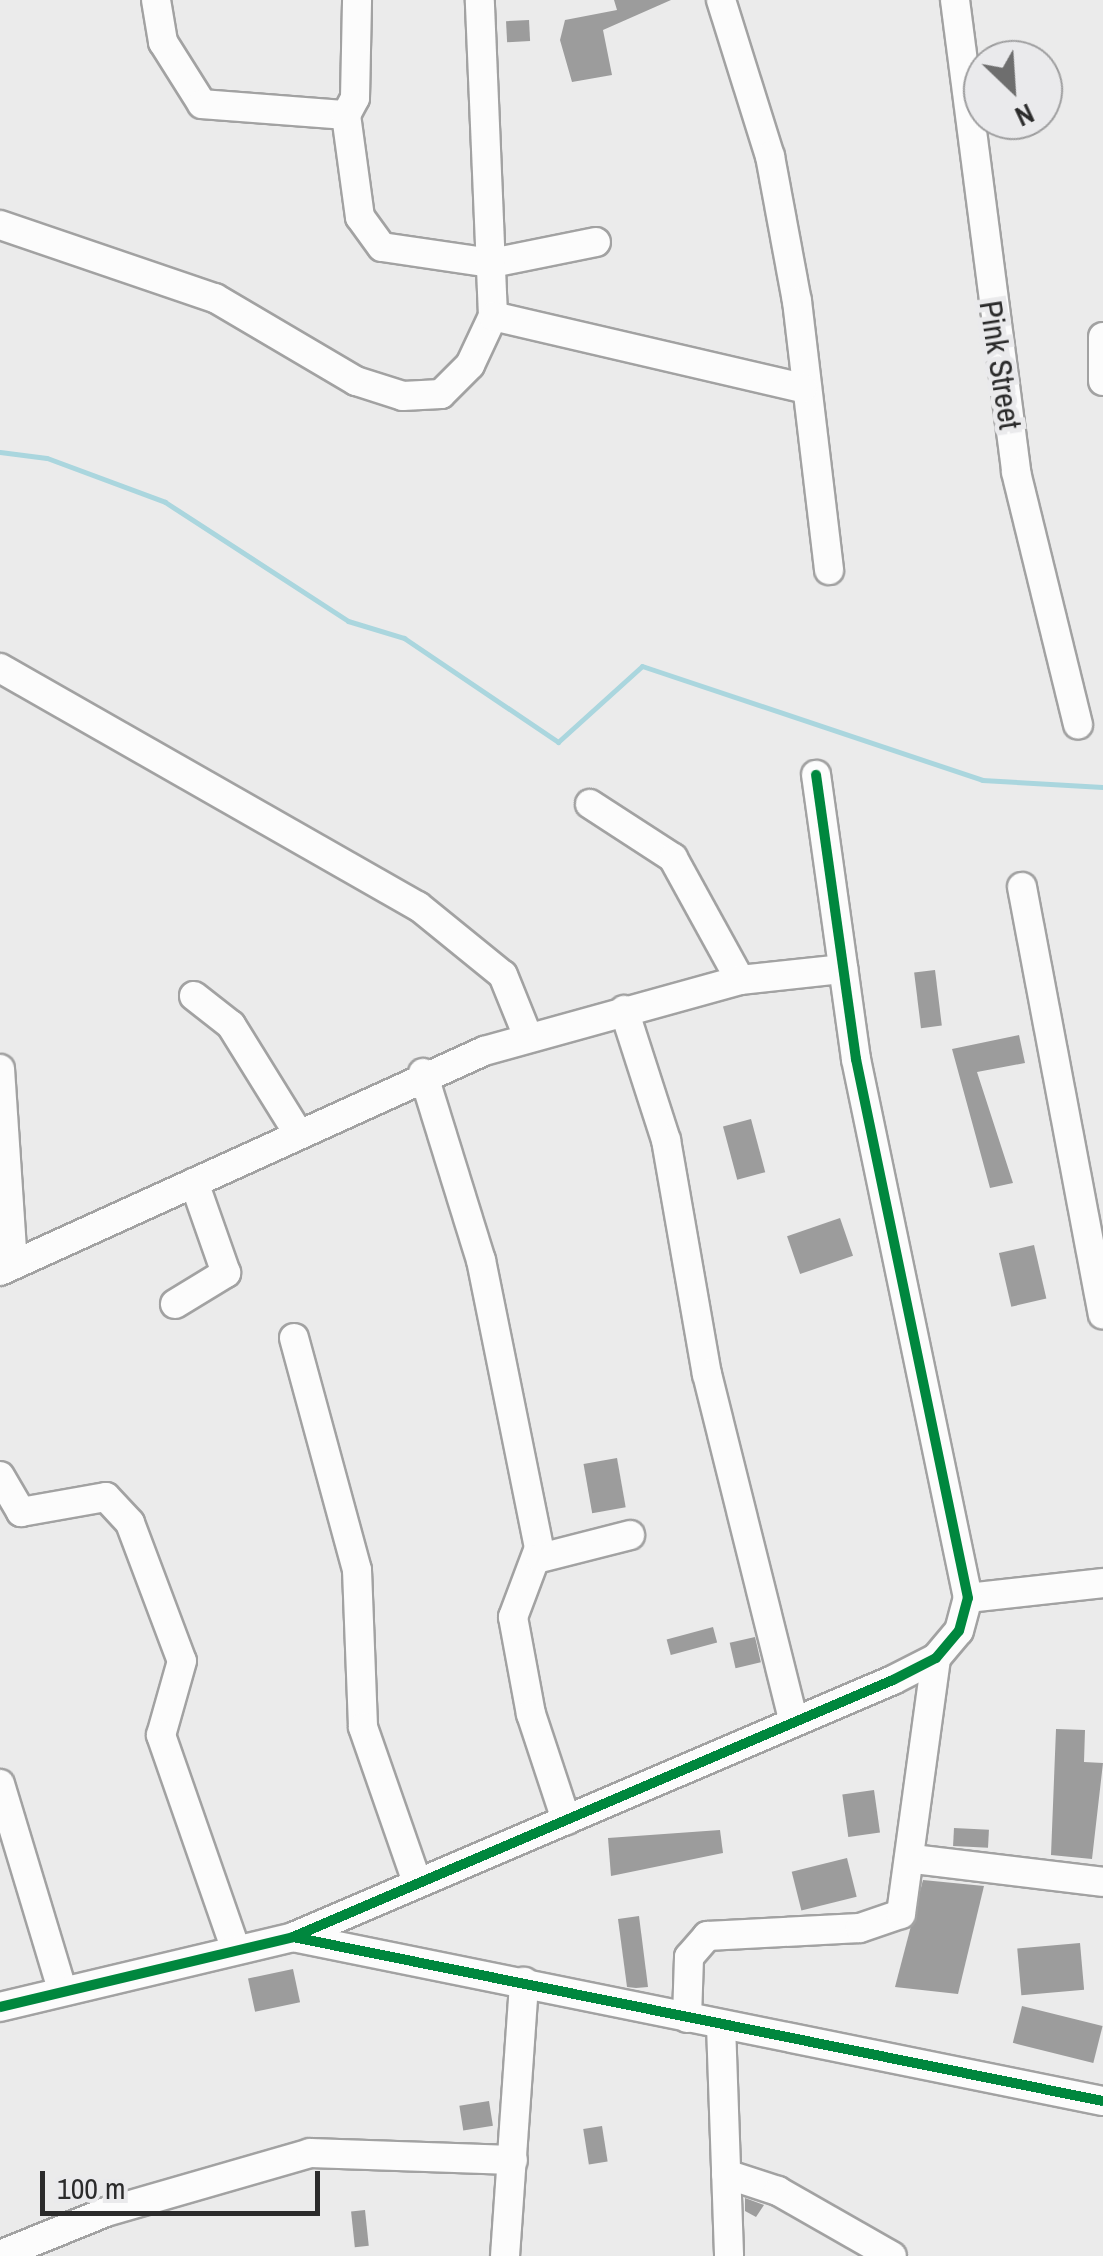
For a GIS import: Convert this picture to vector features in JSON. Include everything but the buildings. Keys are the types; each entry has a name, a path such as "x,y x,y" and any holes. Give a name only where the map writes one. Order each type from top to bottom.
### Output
{"street":[{"path":"156,0 163,42 202,104 346,115"},
{"path":"357,0 355,98 346,115 369,234 408,258 492,264 596,242"},
{"path":"0,225 201,292 356,381 402,396 426,399 454,384 493,316 480,0"},
{"path":"721,0 770,156 798,301 803,388 829,570"},
{"name":"Pink Street","path":"956,0 1016,472 1078,724"},
{"path":"493,316 803,388"},
{"path":"1103,336 1103,381"},
{"path":"0,668 418,906 503,975 528,1037"},
{"path":"0,2006 235,1948 293,1938 936,1658 959,1631 968,1598 844,969 816,775"},
{"path":"590,804 673,858 740,980"},
{"path":"1022,887 1103,1314"},
{"path":"0,1069 6,1268 423,1074 528,1037 740,980 844,969"},
{"path":"194,996 231,1025 298,1133"},
{"path":"624,1010 666,1140 706,1374 793,1719"},
{"path":"423,1074 476,1243 540,1558 513,1617 531,1714 566,1820"},
{"path":"175,1304 226,1273 194,1182"},
{"path":"294,1338 357,1570 362,1727 416,1882"},
{"path":"0,1476 21,1512 106,1497 130,1523 182,1660 162,1736 235,1948"},
{"path":"540,1558 630,1535"},
{"path":"968,1598 1103,1583"},
{"path":"686,2018 689,1957 707,1936 883,1925 901,1914 914,1860 936,1658"},
{"path":"0,1784 62,1990"},
{"path":"914,1860 1103,1882"},
{"path":"293,1938 1103,2102"},
{"path":"505,2256 524,1982"},
{"path":"721,2024 729,2256"},
{"path":"0,2255 106,2212 310,2153 513,2160"},
{"path":"726,2174 778,2191 892,2256"}],"waterway":[{"path":"0,452 47,458 165,502 348,621 404,638 558,742 642,666 982,780 1103,787"}],"cycle path":[{"path":"293,1937 893,1680 936,1658 959,1631 968,1598 856,1059 816,775"},
{"path":"0,2007 293,1937 1103,2101"}]}
